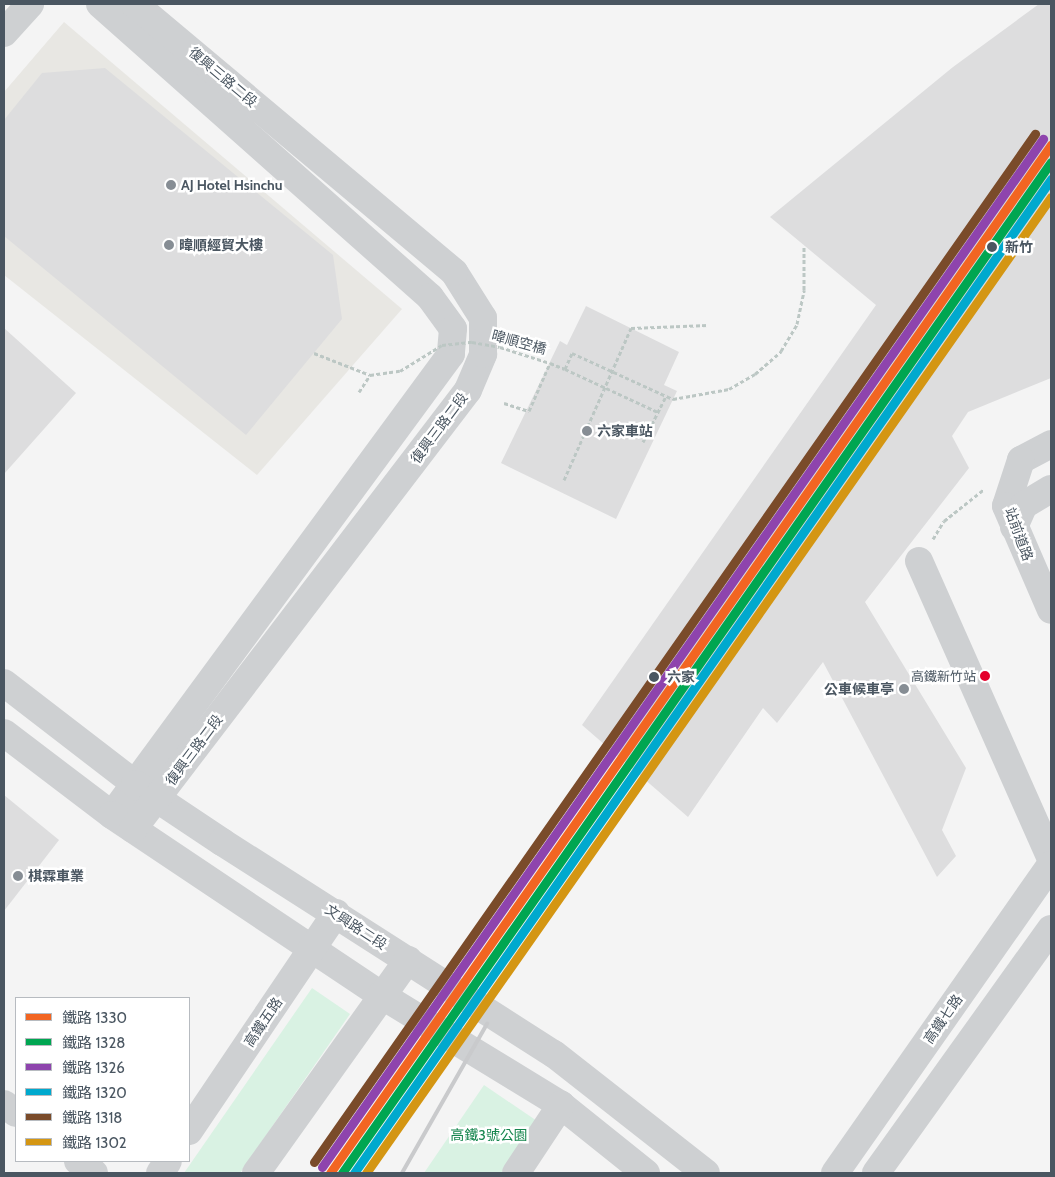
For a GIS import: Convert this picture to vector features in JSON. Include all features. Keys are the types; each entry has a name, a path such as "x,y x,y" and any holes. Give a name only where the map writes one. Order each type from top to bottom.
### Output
{"street":[{"path":"4,33 30,4"},
{"name":"復興三路二段","path":"100,4 430,298 453,329 452,354 135,784 123,822"},
{"name":"復興三路二段","path":"123,822 158,797 468,390 484,354 483,318 454,272 136,4"},
{"name":"站前道路","path":"1051,444 1021,460 1006,506 1051,610"},
{"path":"1014,527 1024,505 1051,489"},
{"path":"919,561 1051,859"},
{"name":"文興路二段","path":"4,684 135,784 158,797 276,878 336,913 554,1054 706,1173"},
{"path":"4,734 123,822 381,995 561,1105 646,1173"},
{"name":"高鐵七路","path":"834,1173 1051,865"},
{"name":"高鐵五路","path":"190,1130 336,913"},
{"path":"876,1173 1051,929"},
{"path":"256,1173 381,995 408,960"},
{"path":"4,1104 15,1112"},
{"path":"516,1173 561,1105"},
{"path":"79,1162 94,1173"},
{"path":"160,1173 167,1162"}],"path":[{"path":"565,369 572,353 673,399 729,389 755,374 781,351 797,324 804,290 804,245"},
{"path":"564,480 590,414 631,328 708,325"},
{"name":"暐順空橋","path":"314,353 370,375 400,371 442,345 472,342 500,347 550,363 658,412"},
{"path":"504,403 529,411 550,363"},
{"path":"359,392 370,375"},
{"path":"643,442 666,396"},
{"path":"919,561 944,520 990,484"}],"shaded area":[{"name":"暐順經貿大樓","path":"64,22 402,309 257,475 4,275 4,92"}],"green space":[{"path":"312,988 350,1014 240,1173 184,1173"},
{"name":"高鐵3號公園","path":"484,1085 537,1121 501,1173 424,1173"}],"building":[{"path":"1039,4 1051,4 1051,378 968,412 952,436 969,468 865,602 966,768 942,830 956,856 937,877 823,662 777,723 763,708 688,817 582,725 876,305 770,217 953,67"},
{"name":"暐順經貿大樓","path":"105,68 333,255 342,319 246,435 4,236 4,120 42,73"},
{"name":"六家車站","path":"586,306 679,352 664,385 677,391 616,519 501,463 560,341 567,345"},
{"path":"4,328 76,393 4,474"},
{"name":"棋霖車業","path":"4,795 59,840 4,911"}],"railway":[{"path":"402,1173 487,1024"}],"rail line":[{"name":"1318","path":"314,1162 1035,134"},
{"name":"1326","path":"322,1167 1043,139"},
{"name":"1330","path":"330,1173 1051,145"},
{"name":"1328","path":"342,1173 1051,162"},
{"name":"1320","path":"354,1173 1051,179"},
{"name":"1302","path":"366,1173 1051,197"}],"place":[{"name":"AJ Hotel Hsinchu","path":"171,185"},
{"name":"暐順經貿大樓","path":"169,245"},
{"name":"新竹","path":"992,247"},
{"name":"六家車站","path":"587,431"},
{"name":"高鐵新竹站","path":"985,676"},
{"name":"六家","path":"654,677"},
{"name":"公車候車亭","path":"904,689"},
{"name":"棋霖車業","path":"18,876"}]}
